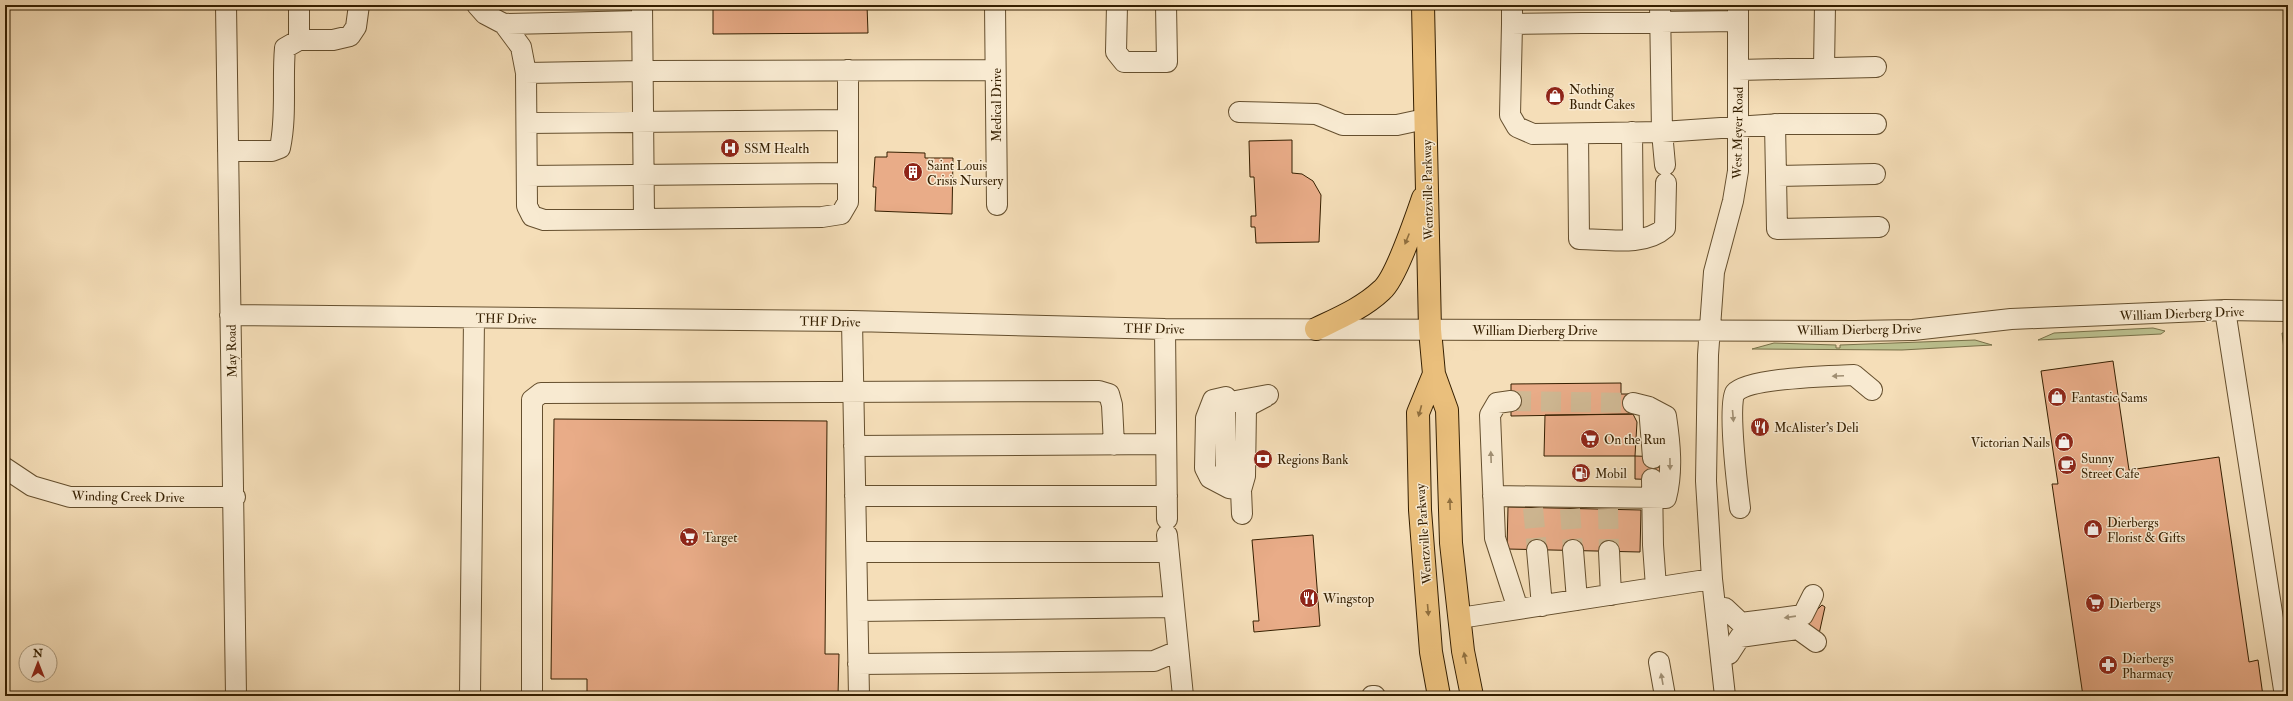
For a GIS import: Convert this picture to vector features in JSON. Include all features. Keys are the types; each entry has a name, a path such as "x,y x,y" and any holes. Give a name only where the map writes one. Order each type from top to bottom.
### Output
{"main road":[{"name":"Wentzville Parkway","path":"1423,5 1430,330 1434,374 1447,410 1451,543 1460,618 1472,696"},
{"path":"1316,329 1358,308 1384,290 1397,265 1427,190"},
{"name":"Wentzville Parkway","path":"1434,374 1418,413 1418,420 1420,510 1432,652 1439,696"}],"street":[{"name":"May Road","path":"226,5 230,316 235,497 236,696"},
{"path":"299,5 299,40"},
{"path":"228,151 272,151 280,148 283,134 283,68 286,48 299,40 333,40 350,36 356,27 359,5"},
{"path":"477,5 485,14 504,24 520,47 526,73 527,206 532,216 544,220 822,217 840,214 848,202 848,70"},
{"name":"Medical Drive","path":"995,5 997,205"},
{"path":"1117,5 1116,52 1124,62 1167,62 1166,5"},
{"path":"1824,68 1825,5"},
{"path":"504,24 642,13 644,218"},
{"path":"1738,13 1512,14 1510,115 1517,127 1533,134 1662,132 1738,128 1775,124 1876,124"},
{"name":"West Meyer Road","path":"1725,696 1712,579 1706,481 1709,330 1714,272 1733,201 1738,171 1738,13"},
{"path":"1578,134 1579,239 1633,239 1657,236 1665,228 1665,174 1662,132 1660,14"},
{"path":"1738,70 1876,67"},
{"path":"526,73 642,71 995,70"},
{"path":"1239,112 1316,114 1343,125 1397,125 1425,119"},
{"path":"526,123 848,120"},
{"path":"1775,124 1777,229 1879,227"},
{"path":"1632,132 1633,239"},
{"path":"527,176 848,173"},
{"path":"1776,176 1875,174"},
{"path":"2225,310 2285,696"},
{"name":"William Dierberg Drive","path":"1430,330 1913,330 2011,320 2225,310 2288,311"},
{"name":"THF Drive","path":"230,316 852,321 1165,329 1430,330"},
{"path":"470,696 474,318"},
{"path":"852,321 859,696"},
{"path":"1165,329 1167,535 1183,696"},
{"path":"1740,508 1733,453 1735,440 1731,403 1734,394 1744,386 1798,378 1854,375 1872,390"},
{"path":"532,696 532,400 541,393 854,394 1099,391 1109,394 1112,405 1114,445"},
{"path":"1241,490 1229,488 1216,482 1215,406 1226,398 1268,395"},
{"path":"1242,514 1241,490 1253,476 1253,414 1268,395"},
{"path":"1241,490 1226,483 1225,403 1268,395"},
{"path":"1511,402 1497,403 1490,415 1495,538 1518,609"},
{"path":"1493,496 1533,502 1608,504 1666,498 1670,471 1669,439 1666,416 1641,405 1653,458"},
{"path":"854,446 1166,444"},
{"name":"Winding Creek Drive","path":"5,468 32,486 70,497 235,497"},
{"path":"1652,479 1656,588"},
{"path":"855,496 1166,496"},
{"path":"857,552 1167,535"},
{"path":"1537,550 1542,606"},
{"path":"1573,550 1576,600"},
{"path":"1609,551 1611,595"},
{"path":"1460,618 1712,579"},
{"path":"1725,608 1741,623 1803,615 1813,595"},
{"path":"858,611 1173,607"},
{"path":"1729,654 1740,637 1798,629 1816,642"},
{"path":"858,664 1154,661 1178,651"},
{"path":"1659,662 1665,696"}],"green space":[{"path":"2153,328 2165,331 2161,334 2038,340 2054,333"},
{"path":"2282,333 2288,333 2288,382"},
{"path":"1975,340 1992,345 1902,350 1752,349 1774,343 1836,345 1836,348 1840,348 1840,345"}],"building":[{"path":"705,5 867,5 868,33 713,34 713,7"},
{"path":"1292,140 1292,173 1302,174 1313,181 1321,195 1319,242 1256,243 1255,227 1251,227 1251,216 1256,216 1254,177 1250,177 1249,141"},
{"name":"Saint Louis Crisis Nursery","path":"887,152 925,153 925,158 953,158 952,214 875,211 876,187 873,187 875,157 887,157"},
{"path":"2113,361 2129,470 2219,457 2249,662 2258,660 2263,696 2083,696 2052,484 2058,484 2041,371"},
{"path":"1621,383 1621,394 1632,394 1633,414 1511,416 1511,384"},
{"name":"On the Run","path":"1633,414 1637,422 1635,456 1544,456 1545,415"},
{"name":"Target","path":"554,419 827,421 825,654 839,654 838,696 587,696 587,679 551,679"},
{"path":"1635,456 1665,457 1664,480 1635,479"},
{"path":"1508,507 1641,510 1640,552 1507,549"},
{"path":"1313,535 1320,626 1254,632 1253,621 1259,621 1252,540"},
{"path":"1822,605 1825,607 1819,634 1737,626 1813,614"}],"tunnel":[{"path":"1511,401 1633,403"},
{"path":"1533,508 1537,550"},
{"path":"1570,509 1573,550"},
{"path":"1608,509 1609,551"}],"place":[{"name":"Nothing Bundt Cakes","path":"1555,96"},
{"name":"SSM Health","path":"730,148"},
{"name":"Saint Louis Crisis Nursery","path":"913,172"},
{"name":"Fantastic Sams","path":"2057,397"},
{"name":"McAlister's Deli","path":"1760,427"},
{"name":"On the Run","path":"1590,439"},
{"name":"Victorian Nails","path":"2064,442"},
{"name":"Regions Bank","path":"1263,459"},
{"name":"Sunny Street Cafe","path":"2067,465"},
{"name":"Mobil","path":"1581,473"},
{"name":"Dierbergs Florist & Gifts","path":"2093,529"},
{"name":"Target","path":"689,537"},
{"name":"Wingstop","path":"1309,598"},
{"name":"Dierbergs","path":"2095,603"},
{"name":"Dierbergs Pharmacy","path":"2108,665"}]}
